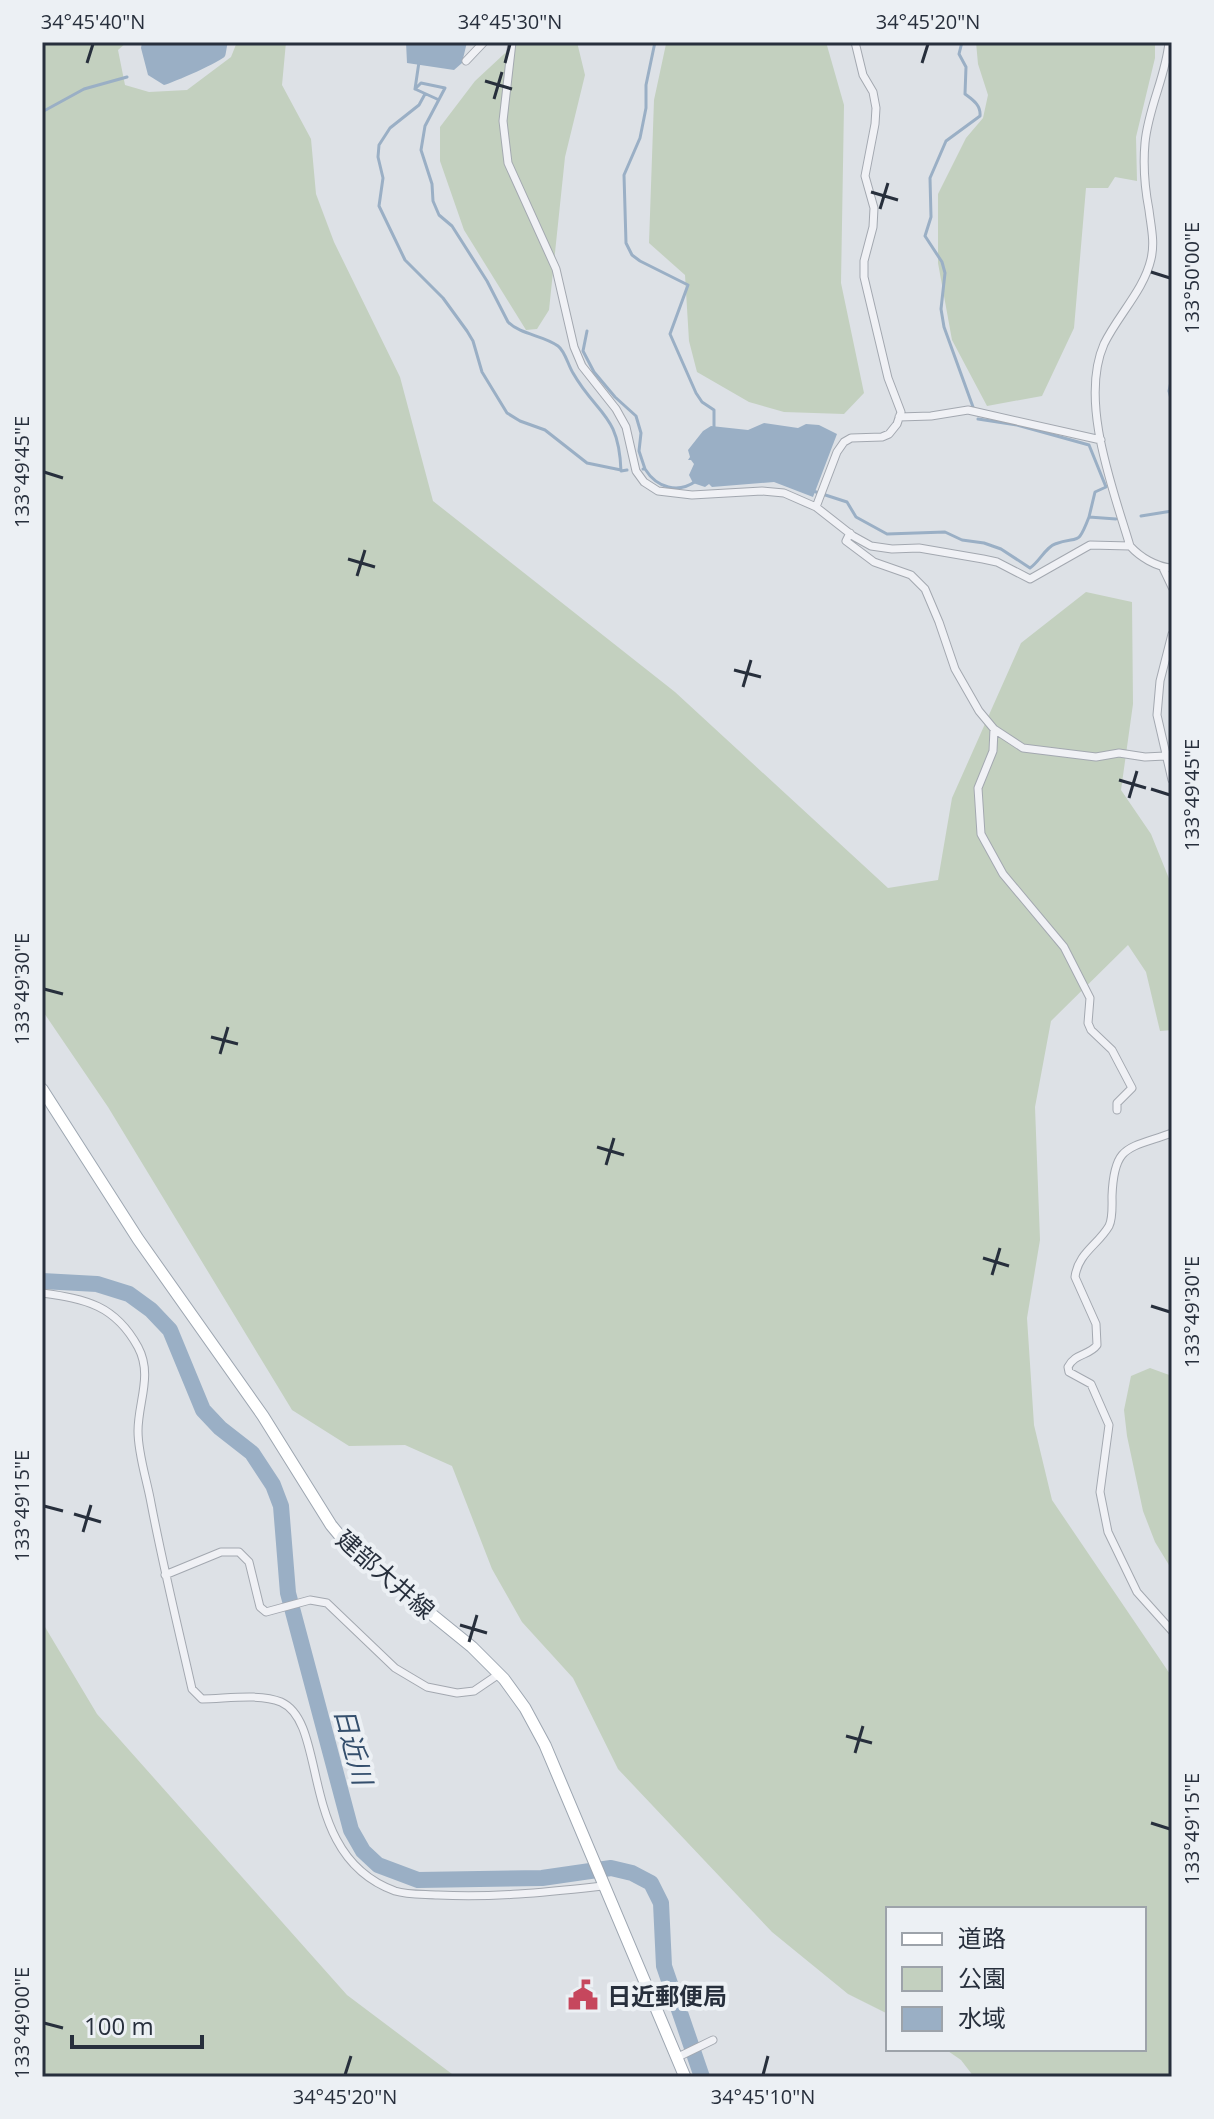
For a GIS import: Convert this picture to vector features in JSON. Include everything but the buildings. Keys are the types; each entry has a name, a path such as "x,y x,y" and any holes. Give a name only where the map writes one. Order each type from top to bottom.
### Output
{"main road":[{"name":"建部大井線","path":"42,1089 138,1239 263,1416 331,1525 350,1548 472,1647 499,1674 525,1708 545,1745 685,2077"}],"street":[{"path":"466,61 484,42"},
{"path":"512,42 503,121 508,163 556,269 574,347 582,366 616,409 626,427 636,471 644,482 658,491 719,496 773,491 816,507 871,546 919,548 997,562 1030,579 1090,545 1130,546"},
{"path":"816,507 837,452 844,442 851,438 889,434 901,412 888,378 864,277 874,208 865,182 876,108 855,42"},
{"path":"1169,42 1168,55 1149,115 1145,145 1145,178 1153,242 1151,260 1107,339 1095,371 1102,454 1130,546 1138,555 1168,568 1172,587"},
{"path":"899,417 968,410 1101,440"},
{"path":"850,533 846,541 853,549 874,562 911,575 925,589 955,669 979,711 994,729 1023,748 1096,757 1119,753 1165,756"},
{"path":"1172,634 1157,698 1157,715 1172,780"},
{"path":"994,729 993,751 978,788 981,834 1003,874 1064,947 1090,998 1088,1023 1091,1030 1112,1050 1132,1088 1117,1103 1117,1110"},
{"path":"1172,1133 1121,1153 1113,1169 1110,1225 1081,1258 1075,1277 1096,1324 1097,1345 1089,1352 1077,1355 1068,1367 1069,1372 1091,1384 1109,1425 1100,1492 1108,1532 1137,1592 1172,1631"},
{"path":"42,1293 80,1298 98,1304 111,1313 136,1344 144,1360 146,1378 138,1435 165,1575 192,1689 202,1699 274,1700 293,1710 306,1734 317,1790 330,1827 347,1857 371,1880 399,1892 516,1896 601,1882"},
{"path":"165,1575 221,1552 239,1552 249,1562 260,1607 271,1612 310,1600 327,1603 395,1668 427,1687 457,1693 474,1691 499,1674"},
{"path":"678,2056 713,2040"}],"green space":[{"path":"42,42 127,42 118,50 125,85 149,92 187,90 231,57 237,42 286,42 282,85 311,139 316,194 334,242 400,377 433,501 675,692 888,888 938,880 952,798 1021,643 1086,592 1132,602 1133,704 1121,790 1151,834 1172,886 1172,1030 1160,1031 1146,972 1128,945 1051,1021 1035,1107 1040,1240 1027,1318 1034,1425 1052,1500 1172,1677 1172,2077 974,2077 961,2060 948,2051 1146,2051 1146,1907 886,1907 886,2013 848,1994 772,1932 618,1769 573,1678 522,1622 492,1569 452,1466 405,1445 349,1446 292,1410 108,1107 42,1010"},
{"path":"517,42 577,42 585,75 565,157 549,310 537,329 526,330 464,230 440,161 440,127 475,81"},
{"path":"826,42 844,105 841,283 864,393 844,414 784,412 749,402 697,372 689,341 685,275 649,243 654,100 666,44"},
{"path":"976,42 1155,42 1155,58 1136,137 1137,181 1115,177 1108,188 1086,188 1074,328 1042,396 987,406 952,340 938,263 938,194 966,138 983,118 988,95 978,64"},
{"path":"1150,1368 1172,1376 1172,1570 1155,1542 1143,1511 1124,1410 1131,1376"},
{"path":"42,1622 97,1714 347,1995 456,2077 42,2077"}],"water":[{"path":"142,42 228,42 222,59 164,85 148,75"},
{"path":"406,42 467,42 462,63 454,70 407,63"},
{"path":"764,423 798,428 806,424 819,425 837,434 813,497 774,482 712,487 693,483 689,475 694,464 688,460 688,450 703,431 711,426 748,430"}],"waterway":[{"path":"655,42 640,138 624,175 626,243 632,255 640,261 688,285 670,334 696,393 702,402 714,410 714,427"},
{"path":"962,42 959,54 966,67 965,94 978,106 980,116 946,141 930,178 931,217 925,236 942,262 945,273 941,309 944,327 973,407"},
{"path":"419,62 415,89 421,83 445,88 425,126 421,150 439,215 452,226 487,281 508,322 560,348 582,387 611,426 616,437 621,471 627,470"},
{"path":"42,112 84,89 127,77"},
{"path":"415,89 437,99"},
{"path":"425,94 419,105 390,128 379,145 378,157 383,178 379,206 405,260 443,298 467,331 482,372 507,413 545,430 587,463 621,470"},
{"path":"587,331 583,351 594,372 636,416 641,433 639,451 645,469"},
{"path":"1172,377 1169,391 1172,403"},
{"path":"978,419 1017,425 1089,445 1106,487 1095,492 1089,517"},
{"path":"643,469 668,487 682,487 696,481"},
{"path":"813,491 847,502 856,517 887,534 945,532 962,540 1001,549 1030,568 1052,546 1079,537 1089,517 1116,519"},
{"path":"1141,516 1172,511"},
{"name":"日近川","path":"42,1281 97,1284 129,1294 151,1310 170,1330 203,1410 252,1453 273,1485 281,1506 288,1593 351,1830 363,1851 378,1865 418,1880 542,1878 611,1868 632,1873 651,1883 661,1903 664,1966 702,2077"}],"place":[{"name":"日近郵便局","path":"583,1995"}]}
